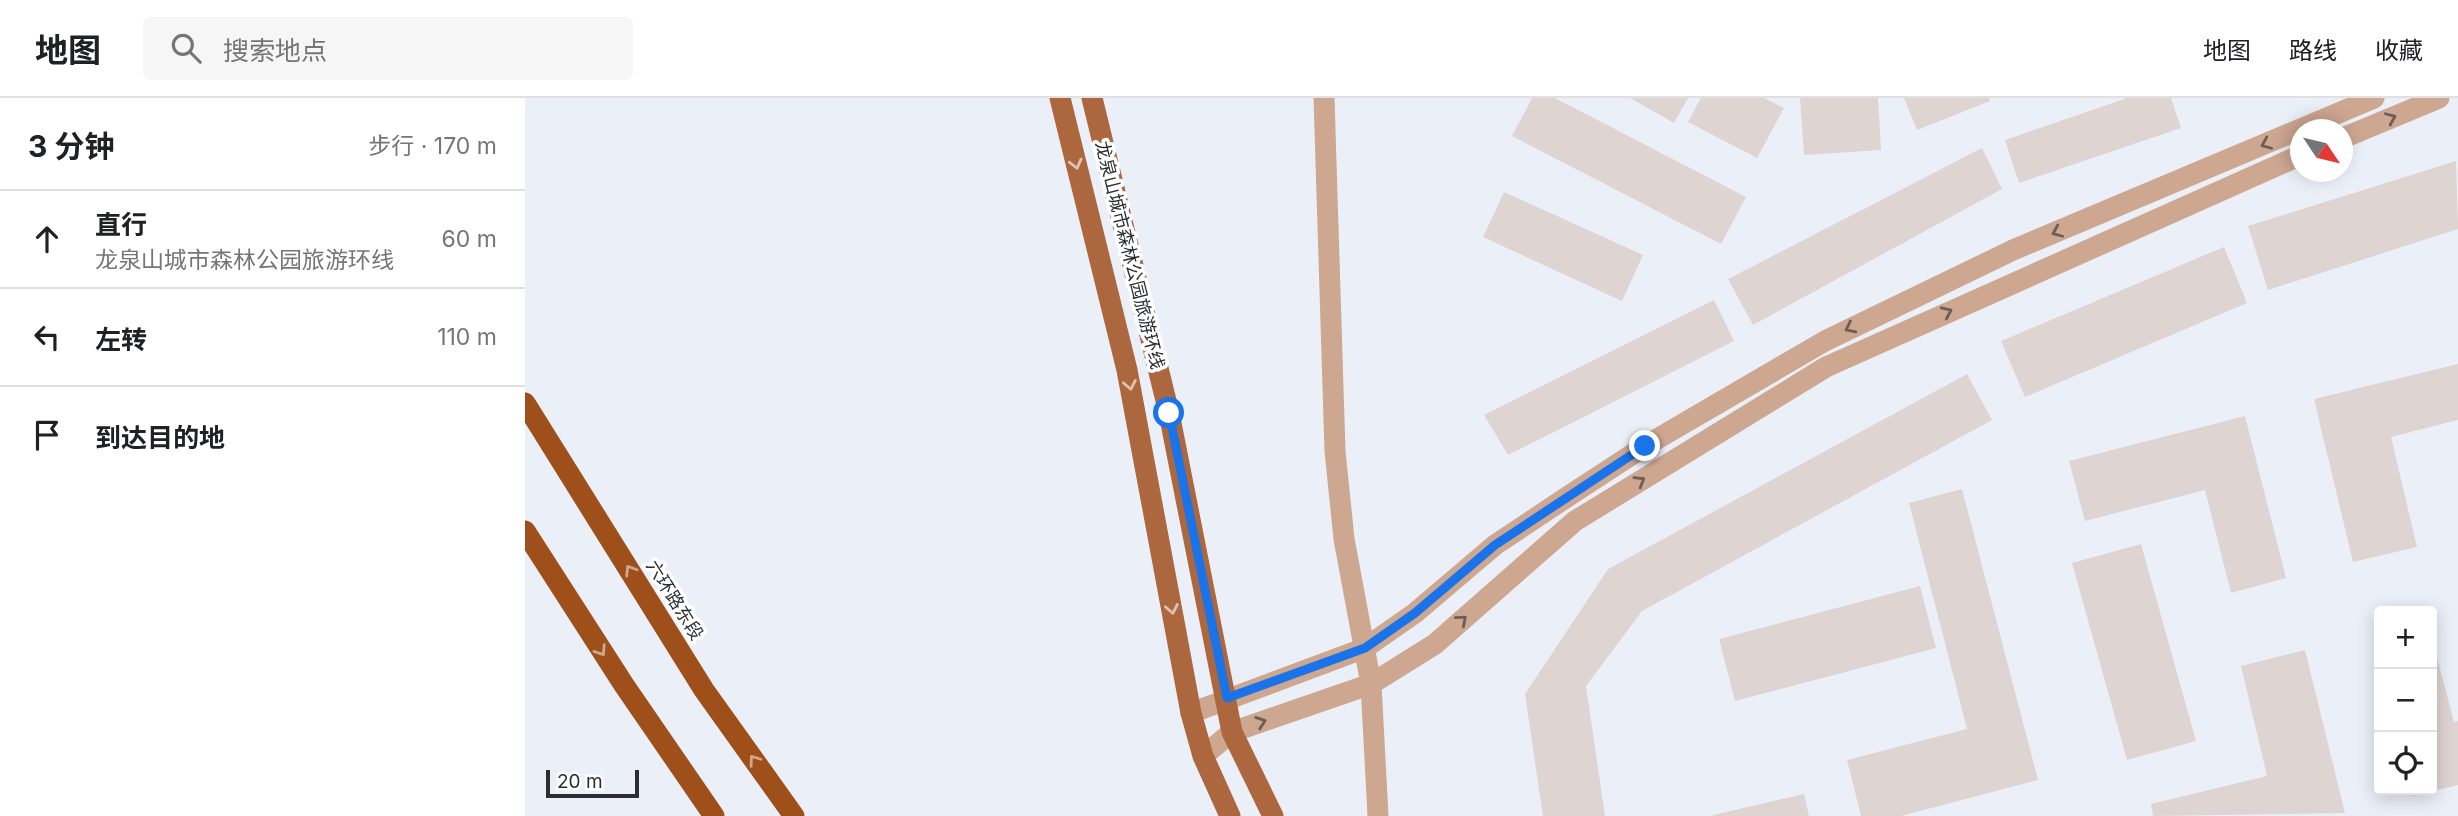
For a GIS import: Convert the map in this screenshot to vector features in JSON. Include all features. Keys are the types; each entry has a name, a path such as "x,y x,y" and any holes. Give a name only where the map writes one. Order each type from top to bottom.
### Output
{"highway":[{"name":"六环路东段","path":"525,403 704,690 794,816"},
{"path":"525,531 624,685 714,816"}],"main road":[{"name":"龙泉山城市森林公园旅游环线","path":"1060,98 1127,370 1191,713 1203,756 1230,816"},
{"name":"龙泉山城市森林公园旅游环线","path":"1091,98 1169,413 1232,732 1273,816"}],"street":[{"path":"1324,98 1335,450 1344,539 1371,684 1378,816"},
{"path":"1191,713 1365,648 1415,613 1495,545 1645,446 1825,341 2013,250 2374,98"},
{"path":"2353,134 2439,98"},
{"path":"1203,756 1232,732 1371,684 1435,644 1575,521 1826,367 2290,160"}],"building":[{"path":"1532,98 1555,98 1746,197 1721,244 1512,136"},
{"path":"1630,98 1688,98 1674,123"},
{"path":"1701,98 1764,98 1784,108 1757,158 1688,122"},
{"path":"1800,98 1878,98 1881,150 1804,155"},
{"path":"1904,98 1989,98 1990,101 1917,130"},
{"path":"2127,98 2171,98 2181,128 2019,183 2005,140"},
{"path":"1982,148 2002,189 1753,325 1728,279"},
{"path":"2456,161 2458,229 2268,290 2248,226"},
{"path":"1504,192 1643,255 1622,301 1483,237"},
{"path":"2224,247 2247,303 2025,397 2001,341"},
{"path":"1714,300 1734,341 1508,455 1484,415"},
{"path":"2458,364 2458,420 2391,437 2417,547 2353,562 2314,399"},
{"path":"1967,374 1992,420 1642,611 1586,686 1605,816 1543,816 1525,694 1608,569"},
{"path":"2245,416 2286,578 2231,593 2205,490 2085,521 2069,461"},
{"path":"1962,489 2038,780 1901,816 1861,816 1847,760 1967,729 1909,503"},
{"path":"2141,544 2196,741 2127,760 2072,563"},
{"path":"1920,586 1936,648 1735,701 1719,639"},
{"path":"2305,650 2345,813 2153,816 2151,804 2267,776 2241,666"},
{"path":"2437,657 2454,722 2458,721 2458,785 2437,790"},
{"path":"1804,794 1809,816 1713,816 1713,815"}],"route":[{"path":"1169,413 1227,698 1365,648 1415,613 1495,545 1645,446"}]}
